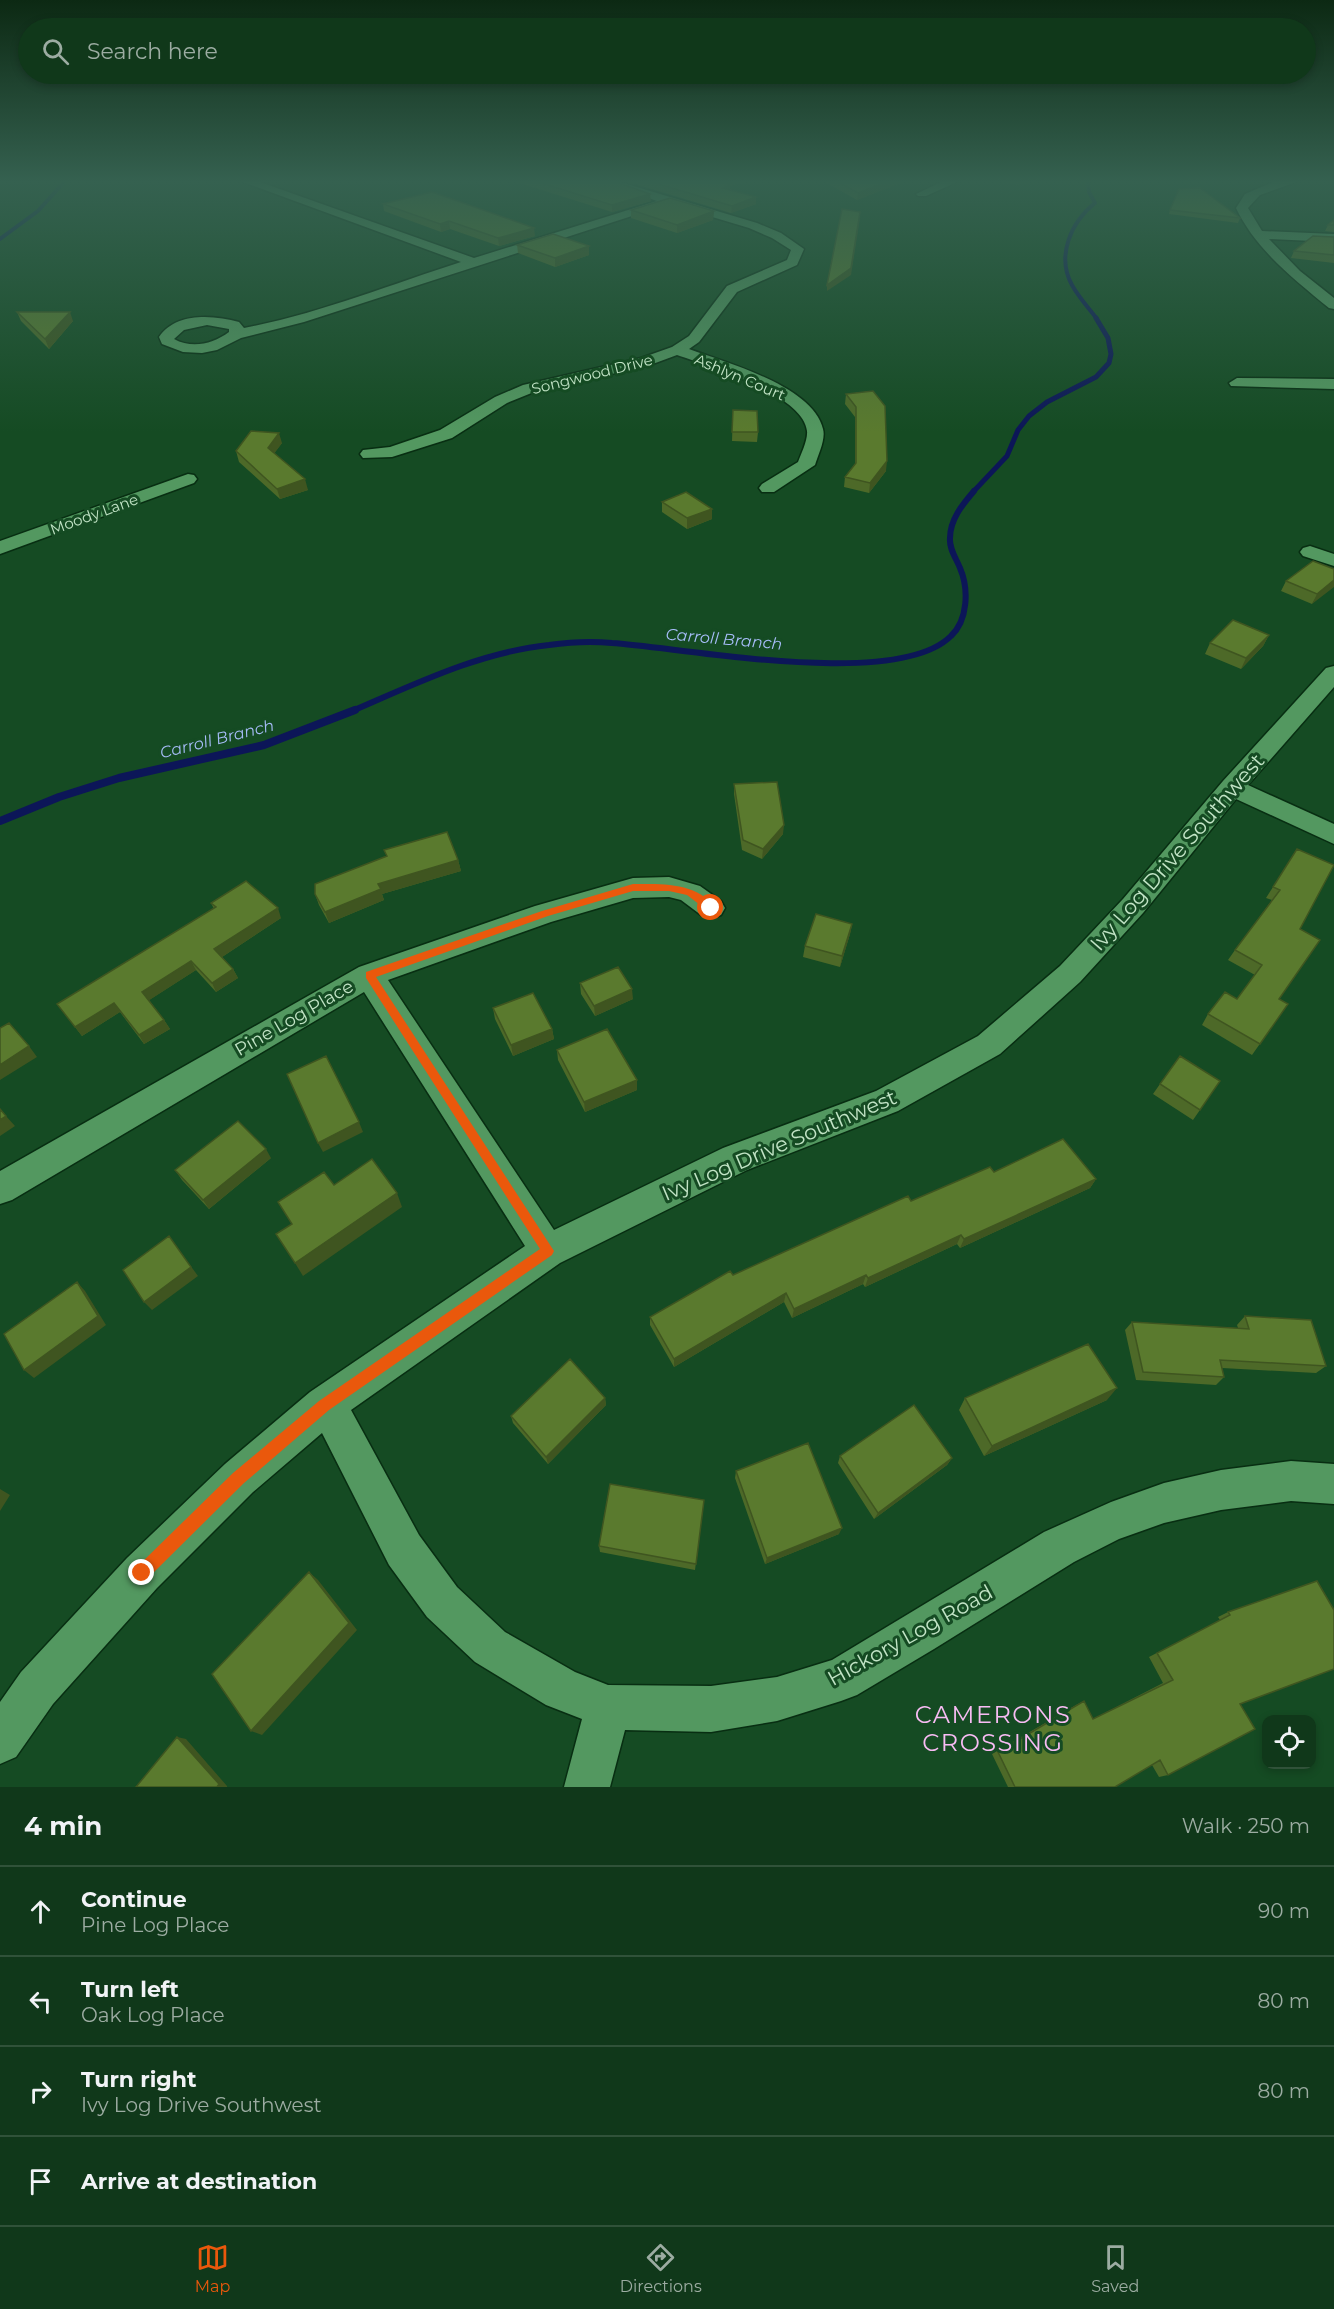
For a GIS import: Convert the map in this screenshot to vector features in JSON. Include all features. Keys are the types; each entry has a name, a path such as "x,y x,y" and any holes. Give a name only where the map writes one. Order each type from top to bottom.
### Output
{"street":[{"path":"236,334 297,319 458,265"},
{"name":"Songwood Drive","path":"369,454 408,448 446,434 501,400 529,388 635,365 677,350 694,339 732,289 784,265"},
{"path":"1289,265 1334,305"},
{"name":"Ashlyn Court","path":"677,350 735,371 774,389 798,403 810,416 816,432 806,465 768,488"},
{"path":"1237,383 1334,384"},
{"name":"Moody Lane","path":"0,548 188,479"},
{"path":"1310,552 1334,561"},
{"name":"Ivy Log Drive Southwest","path":"0,1741 37,1688 142,1573 238,1478 324,1406 548,1251 735,1159 887,1101 988,1045 1070,974 1133,906 1232,787 1334,673"},
{"path":"1232,787 1334,835"},
{"name":"Pine Log Place","path":"0,1190 369,975 545,914 633,888 669,887 690,893 711,908"},
{"path":"369,975 548,1251"},
{"name":"Hickory Log Road","path":"324,1406 332,1413 404,1550 442,1602 490,1647 562,1689 608,1707 711,1709 777,1700 841,1678 919,1635 1059,1547 1111,1522 1164,1503 1221,1490 1291,1481 1334,1484"},
{"path":"587,1787 608,1707"}],"building":[{"path":"831,265 851,265 851,268 827,285"},
{"path":"17,312 70,312 45,339"},
{"path":"873,391 885,406 887,461 870,483 845,477 856,463 856,407 846,394"},
{"path":"733,410 757,411 758,432 732,432"},
{"path":"251,431 279,433 268,448 305,479 277,489 236,451"},
{"path":"686,492 712,509 687,518 662,502"},
{"path":"1313,561 1334,569 1334,580 1317,594 1286,581"},
{"path":"1233,620 1269,635 1246,658 1210,643"},
{"path":"777,782 784,825 763,849 743,840 734,784"},
{"path":"447,832 458,860 378,884 381,889 325,912 315,894 315,884 387,856 384,850"},
{"path":"1297,849 1334,865 1300,929 1320,940 1279,999 1288,1004 1260,1044 1208,1014 1225,992 1237,999 1262,965 1235,950 1280,890 1273,887"},
{"path":"246,881 278,908 214,949 233,969 212,983 191,961 142,992 164,1020 139,1035 114,1003 75,1027 57,1004 216,907 211,903"},
{"path":"816,914 852,924 842,956 805,946"},
{"path":"618,967 632,989 594,1006 580,983"},
{"path":"533,993 552,1029 511,1045 493,1008"},
{"path":"9,1023 29,1046 0,1065 0,1028"},
{"path":"607,1029 637,1080 584,1102 557,1050"},
{"path":"326,1056 359,1122 318,1143 287,1074"},
{"path":"1180,1056 1220,1081 1200,1110 1160,1084"},
{"path":"0,1109 6,1116 0,1120"},
{"path":"238,1121 266,1149 203,1200 175,1170"},
{"path":"1063,1139 1096,1179 964,1239 961,1235 868,1278 866,1275 794,1309 786,1293 674,1359 650,1317 730,1271 733,1275 908,1196 911,1201 990,1167 994,1172"},
{"path":"372,1159 397,1193 295,1263 276,1234 292,1224 278,1202 324,1172 334,1185"},
{"path":"169,1236 191,1267 144,1302 123,1270"},
{"path":"77,1282 98,1316 24,1370 4,1334"},
{"path":"1245,1316 1311,1320 1326,1366 1220,1360 1224,1377 1143,1372 1132,1322 1249,1329"},
{"path":"1088,1344 1117,1388 992,1446 965,1398"},
{"path":"570,1359 605,1398 546,1457 511,1416"},
{"path":"914,1405 952,1458 878,1513 840,1456"},
{"path":"808,1443 842,1528 767,1558 736,1471"},
{"path":"610,1484 704,1500 696,1564 599,1546"},
{"path":"309,1572 349,1623 251,1731 212,1674"},
{"path":"1317,1581 1334,1610 1334,1669 1240,1704 1255,1729 1168,1775 1160,1760 1115,1787 1015,1787 998,1752 1084,1701 1093,1719 1173,1680 1157,1653 1230,1615 1228,1612"},
{"path":"177,1737 219,1784 217,1787 136,1787"}],"waterway":[{"name":"Carroll Branch","path":"1065,265 1072,285 1097,319"},
{"name":"Carroll Branch","path":"973,492 1007,456 1018,430 1029,416 1047,402 1096,377 1109,363 1111,354 1108,338 1096,318"},
{"name":"Carroll Branch","path":"352,711 448,670 498,654 565,643 604,642 789,662 886,661 924,652 951,636 961,622 964,613 965,585 950,542 952,524 974,491"},
{"name":"Carroll Branch","path":"0,821 59,797 119,778 264,745 355,710"}],"district":[{"name":"CAMERONS CROSSING","path":"993,1728"}],"route":[{"path":"142,1573 238,1478 324,1406 548,1251 369,975 545,914 633,888 669,887 690,893 711,908"}]}
